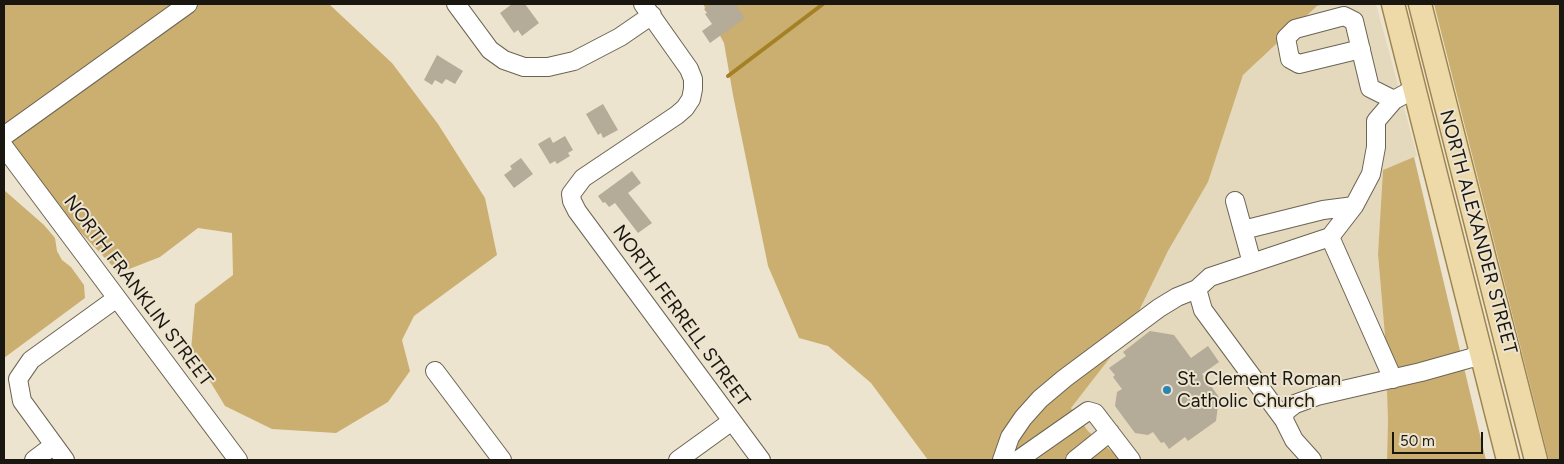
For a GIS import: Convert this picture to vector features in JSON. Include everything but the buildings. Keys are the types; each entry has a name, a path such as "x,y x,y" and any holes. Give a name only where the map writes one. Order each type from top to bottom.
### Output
{"main road":[{"name":"NORTH ALEXANDER STREET","path":"1393,4 1482,350 1508,460"},
{"name":"NORTH ALEXANDER STREET","path":"1420,4 1536,460"},
{"path":"1414,89 1431,99 1453,136"},
{"path":"1482,350 1498,334 1502,323"}],"street":[{"path":"4,136 188,4"},
{"path":"456,4 490,50 504,60 524,67 548,67 574,61 620,36 648,9"},
{"name":"NORTH FERRELL STREET","path":"648,9 689,69 693,79 691,99 677,115 594,170 578,184 571,194 572,201 577,211 761,460"},
{"path":"1002,460 1010,437 1023,418 1040,399 1159,308 1177,297 1197,289 1210,277 1330,237 1354,206 1371,174 1376,147 1376,121 1361,49"},
{"path":"1370,88 1394,100"},
{"path":"1376,121 1394,100 1414,89"},
{"name":"NORTH FRANKLIN STREET","path":"4,147 238,460"},
{"path":"1236,201 1252,263"},
{"path":"1243,230 1323,210 1354,206"},
{"path":"1330,237 1394,379"},
{"path":"1197,289 1203,310 1284,420 1294,440 1312,460"},
{"path":"65,460 22,401 18,379 31,360 117,298"},
{"path":"1284,420 1285,412 1295,404 1317,396 1394,379 1471,358 1482,350"},
{"path":"435,371 502,460"},
{"path":"1018,460 1088,411 1095,413 1130,460"},
{"path":"678,460 732,421"},
{"path":"1074,460 1110,432"},
{"path":"34,460 54,445"}],"shaded area":[{"path":"4,4 176,4 4,127"},
{"path":"200,4 329,4 392,63 438,124 485,198 497,255 414,316 402,340 410,371 388,402 336,433 272,429 225,406 191,350 195,304 233,275 232,233 198,228 160,257 119,273 52,202 10,139"},
{"path":"703,4 1324,4 1317,6 1243,75 1208,182 1168,251 1136,317 1113,354 1071,408 1088,431 1122,460 928,460 871,383 828,346 799,338 768,266 724,43"},
{"path":"1324,4 1376,4 1417,156 1383,170 1378,254 1385,336 1388,421 1387,460 1122,460 1088,431 1071,408 1113,354 1136,317 1168,251 1208,182 1243,75 1317,6"},
{"path":"1434,4 1560,4 1560,460 1549,460"},
{"path":"1414,157 1486,460 1387,460 1388,421 1385,336 1378,254 1383,170"},
{"path":"4,190 44,225 55,238 57,251 62,260 71,267 84,285 85,298 4,358"}],"waterway":[{"path":"728,76 823,4"}],"place":[{"name":"St. Clement Roman Catholic Church","path":"1167,390"}]}
